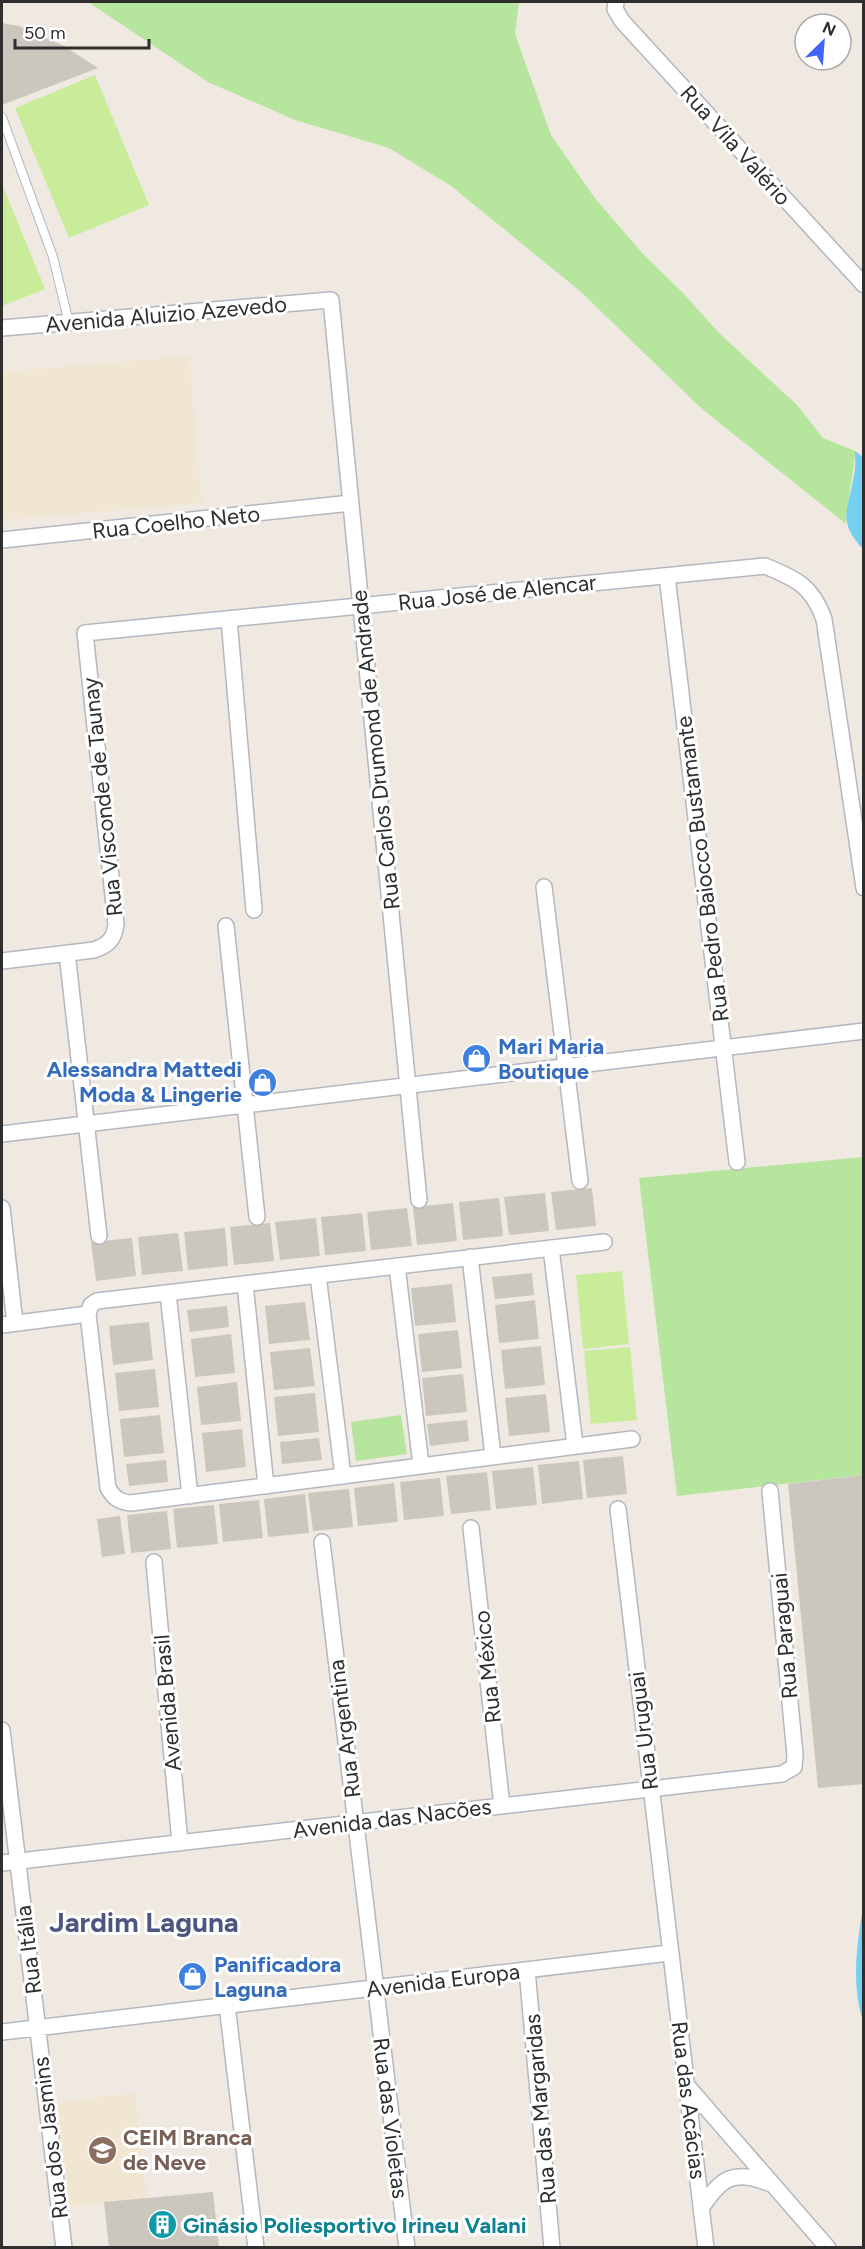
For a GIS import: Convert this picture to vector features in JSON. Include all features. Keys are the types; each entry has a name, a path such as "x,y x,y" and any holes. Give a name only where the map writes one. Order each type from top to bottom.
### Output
{"street":[{"name":"Rua Vila Valério","path":"616,2 615,9 622,21 864,285"},
{"name":"Avenida Aluizio Azevedo","path":"2,328 331,300"},
{"name":"Rua Carlos Drumond de Andrade","path":"331,300 419,1200"},
{"name":"Rua Coelho Neto","path":"2,540 351,503"},
{"name":"Rua José de Alencar","path":"85,633 765,566 790,576 807,587 818,602 824,619 864,888"},
{"name":"Rua Pedro Baiocco Bustamante","path":"667,576 737,1162"},
{"path":"229,619 254,910"},
{"name":"Rua Visconde de Taunay","path":"67,953 94,950 108,945 114,935 116,924 85,633"},
{"path":"544,887 579,1181"},
{"path":"226,926 257,1217"},
{"path":"2,961 67,953 99,1236"},
{"path":"2,1134 864,1031"},
{"path":"2,1208 8,1324 88,1314"},
{"path":"604,1242 97,1301 88,1314 108,1488 112,1496 121,1502 131,1503 632,1439"},
{"path":"551,1248 575,1445"},
{"path":"470,1257 493,1456"},
{"path":"397,1266 421,1465"},
{"path":"318,1275 343,1476"},
{"path":"245,1284 266,1485"},
{"path":"168,1293 190,1496"},
{"name":"Rua Paraguai","path":"770,1491 795,1755 794,1767 782,1774"},
{"name":"Rua Uruguai","path":"618,1509 669,1953"},
{"name":"Rua México","path":"471,1528 502,1806"},
{"name":"Rua Argentina","path":"322,1542 374,1988"},
{"name":"Avenida Brasil","path":"154,1562 180,1843"},
{"name":"Rua Itália","path":"2,1730 37,2028"},
{"name":"Avenida das Nacões","path":"2,1863 782,1774"},
{"name":"Avenida Europa","path":"2,2032 669,1953"},
{"name":"Rua das Acácias","path":"669,1953 689,2088 706,2247"},
{"name":"Rua das Margaridas","path":"527,1970 552,2247"},
{"name":"Rua das Violetas","path":"374,1988 407,2247"},
{"path":"227,2005 256,2247"},
{"name":"Rua dos Jasmins","path":"37,2028 64,2247"},
{"path":"689,2088 828,2247"},
{"path":"702,2207 716,2186 732,2176 752,2176 773,2186"}],"lane":[{"path":"2,117 53,257 69,322"}],"shaded area":[{"path":"189,356 202,503 2,520 2,372"},
{"name":"CEIM Branca de Neve","path":"135,2093 147,2198 69,2207 57,2102"}],"green space":[{"path":"88,2 519,2 515,34 551,135 594,197 643,254 684,294 719,333 797,405 823,438 855,451 846,524 702,409 580,291 451,186 389,148 295,120 208,82"},
{"path":"95,75 149,205 69,238 15,108"},
{"path":"2,184 45,289 2,306"},
{"path":"863,1157 863,1475 677,1496 639,1178"},
{"path":"622,1271 629,1344 583,1349 576,1275"},
{"path":"630,1347 637,1420 591,1424 584,1351"},
{"path":"401,1415 407,1454 356,1461 351,1422"}],"water":[{"path":"855,451 863,457 863,549 850,530 846,514 855,469"},
{"path":"863,1907 863,2021 856,1978"}],"building":[{"path":"2,23 19,26 64,46 98,68 2,105"},
{"path":"592,1188 596,1226 556,1230 551,1192"},
{"path":"545,1193 549,1231 509,1235 504,1197"},
{"path":"499,1198 503,1236 463,1240 459,1202"},
{"path":"453,1203 457,1241 417,1245 413,1207"},
{"path":"407,1208 412,1246 371,1250 367,1212"},
{"path":"362,1213 366,1251 325,1255 321,1217"},
{"path":"316,1218 320,1256 280,1260 275,1222"},
{"path":"270,1223 274,1261 234,1265 230,1227"},
{"path":"225,1228 228,1266 188,1270 184,1232"},
{"path":"178,1233 183,1271 142,1275 138,1237"},
{"path":"132,1238 136,1276 96,1281 91,1242"},
{"path":"532,1273 534,1295 495,1299 492,1277"},
{"path":"452,1284 456,1322 415,1326 411,1288"},
{"path":"535,1300 539,1339 499,1343 495,1305"},
{"path":"305,1302 310,1340 269,1344 265,1306"},
{"path":"227,1306 229,1327 190,1332 187,1310"},
{"path":"149,1322 153,1360 113,1365 109,1326"},
{"path":"458,1330 462,1368 422,1372 418,1334"},
{"path":"231,1334 235,1373 195,1377 191,1339"},
{"path":"541,1346 545,1385 505,1389 501,1350"},
{"path":"310,1348 315,1386 274,1390 270,1352"},
{"path":"155,1369 159,1407 119,1411 115,1373"},
{"path":"463,1374 467,1412 426,1416 422,1378"},
{"path":"237,1382 241,1421 201,1425 197,1387"},
{"path":"315,1393 319,1432 278,1436 274,1397"},
{"path":"546,1394 550,1432 509,1436 505,1398"},
{"path":"160,1415 164,1453 124,1457 120,1419"},
{"path":"467,1420 469,1441 430,1446 427,1424"},
{"path":"242,1429 246,1467 206,1472 202,1433"},
{"path":"319,1438 322,1460 282,1464 280,1442"},
{"path":"623,1456 627,1494 587,1498 583,1460"},
{"path":"166,1460 168,1482 129,1486 126,1464"},
{"path":"579,1461 583,1499 542,1504 538,1465"},
{"path":"533,1467 537,1505 496,1509 492,1471"},
{"path":"487,1472 491,1510 451,1514 446,1476"},
{"path":"864,1475 864,1784 818,1788 788,1484"},
{"path":"440,1478 444,1516 404,1520 400,1482"},
{"path":"394,1483 398,1522 358,1526 354,1488"},
{"path":"349,1489 353,1527 313,1531 308,1493"},
{"path":"305,1494 309,1533 268,1537 264,1499"},
{"path":"259,1500 263,1538 223,1542 219,1504"},
{"path":"214,1505 218,1544 177,1548 173,1509"},
{"path":"167,1511 171,1549 131,1553 127,1515"},
{"path":"120,1516 125,1554 102,1557 97,1519"},
{"name":"Ginásio Poliesportivo Irineu Valani","path":"213,2192 219,2248 109,2248 104,2202"}],"place":[{"name":"Mari Maria Boutique","path":"477,1059"},
{"name":"Alessandra Mattedi Moda & Lingerie","path":"263,1082"},
{"name":"Panificadora Laguna","path":"193,1977"},
{"name":"CEIM Branca de Neve","path":"102,2150"},
{"name":"Ginásio Poliesportivo Irineu Valani","path":"162,2225"}],"district":[{"name":"Jardim Laguna","path":"144,1922"}]}
